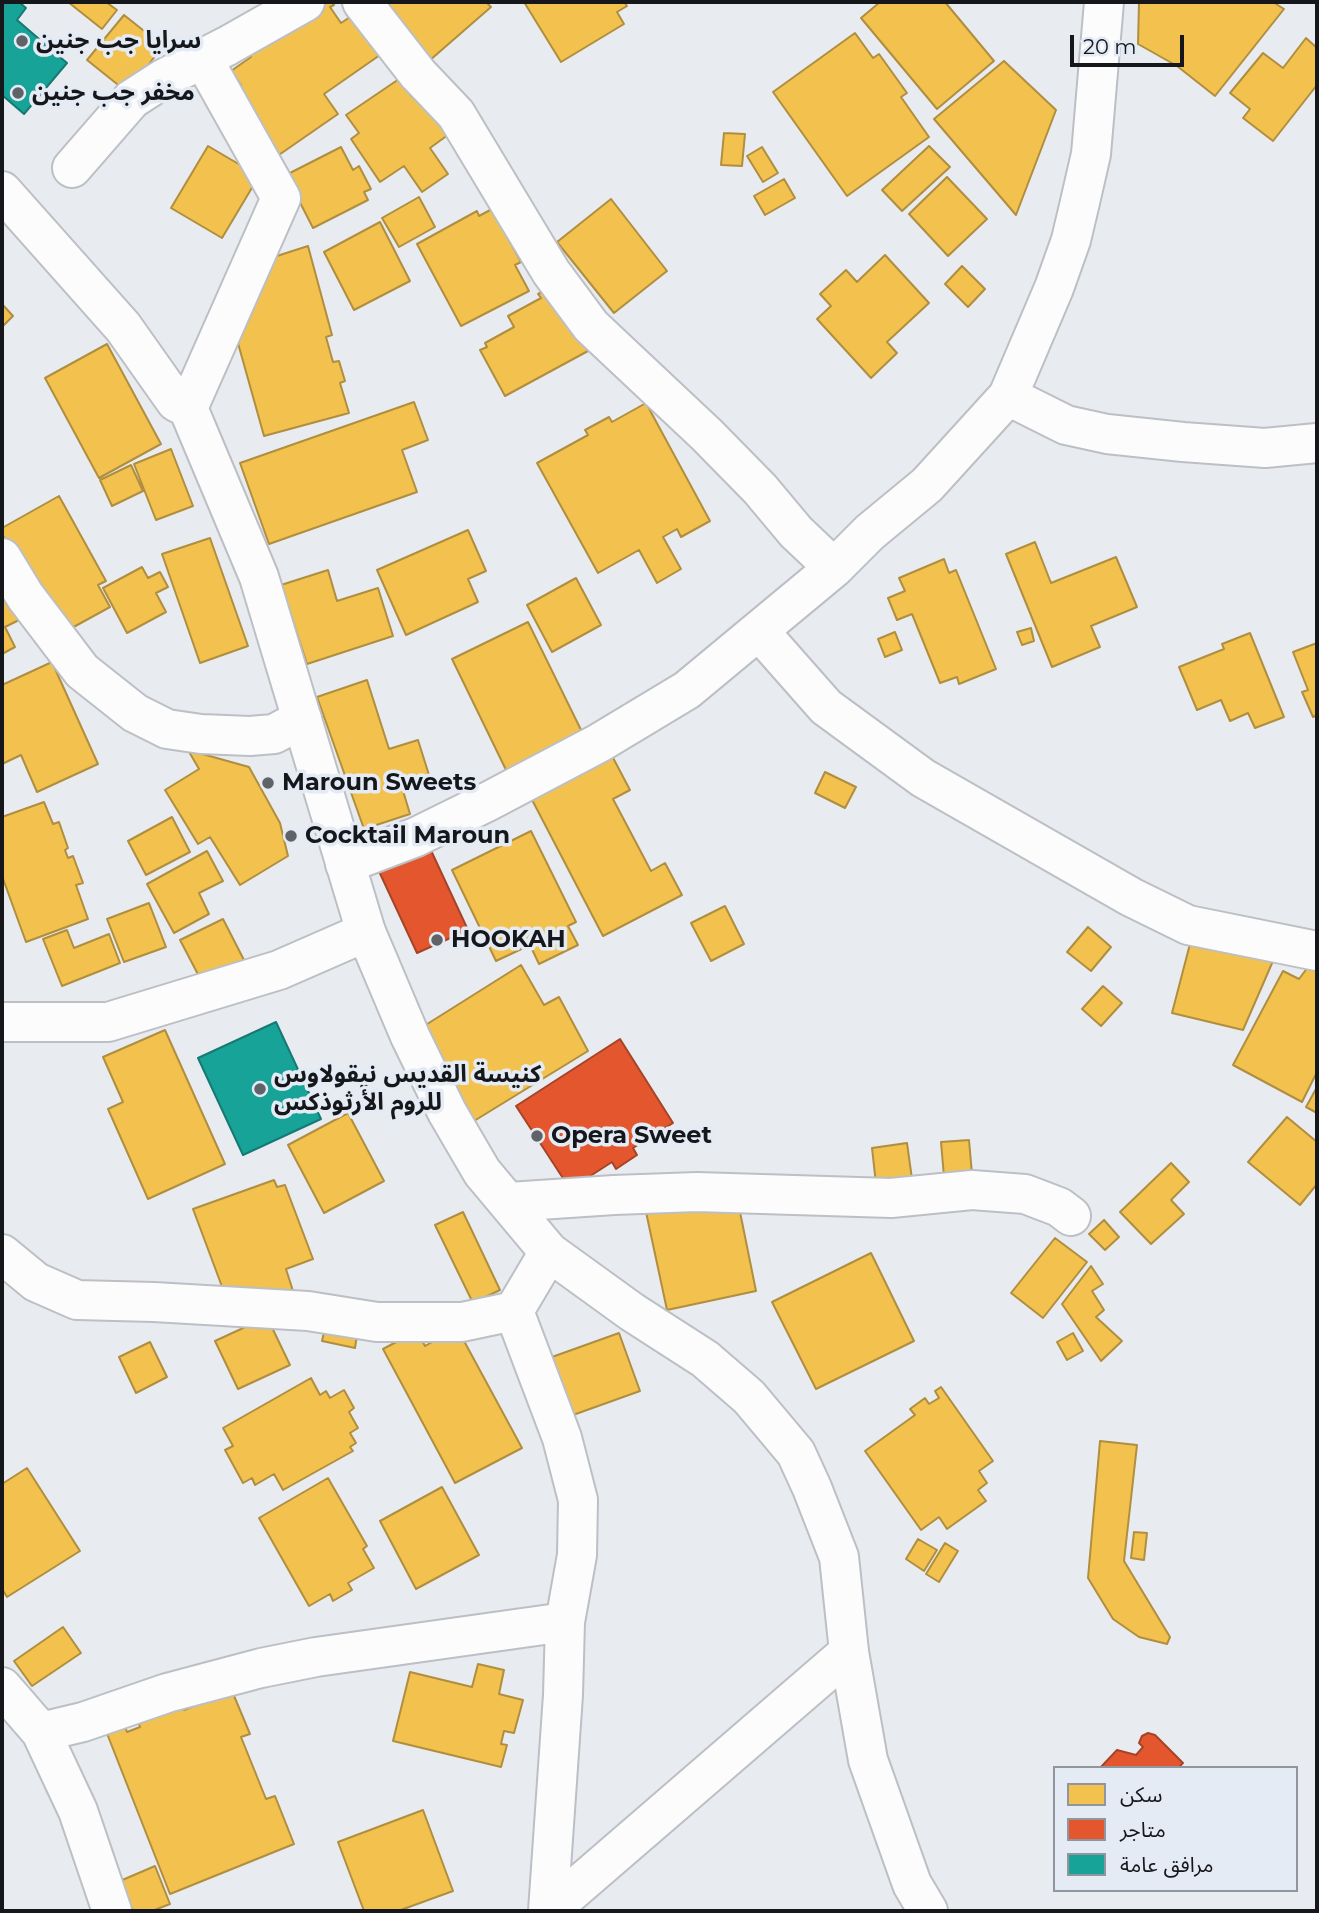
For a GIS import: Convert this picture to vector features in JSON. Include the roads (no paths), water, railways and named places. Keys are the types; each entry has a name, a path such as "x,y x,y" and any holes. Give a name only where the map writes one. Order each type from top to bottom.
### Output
{"street":[{"path":"72,169 132,99 163,79 304,2"},
{"path":"362,2 418,74 456,114 551,272 590,326 707,435 760,489 796,532 834,568"},
{"path":"345,864 416,837 489,802 599,743 687,690 834,568 870,532 927,485 1008,396 1054,288 1071,240 1091,154 1104,2"},
{"path":"188,408 281,198 203,59"},
{"path":"2,191 123,327 176,402 188,408 259,577 366,932 410,1036 447,1112 481,1172 549,1252 632,1312 705,1359 749,1398 796,1453 813,1488 839,1557 849,1652 868,1760 912,1884 928,1911"},
{"path":"1008,396 1066,425 1107,434 1265,448 1317,443"},
{"path":"2,558 25,596 82,671 135,713 167,729 201,734 250,736 274,734 302,719"},
{"path":"759,631 826,708 923,778 1131,897 1188,925 1317,951"},
{"path":"2,1022 108,1021 279,970 366,932"},
{"path":"509,1202 697,1192 891,1198 972,1190 1025,1194 1059,1207 1071,1216"},
{"path":"2,1254 36,1282 77,1300 308,1311 377,1322 462,1322 514,1311 549,1252"},
{"path":"514,1311 562,1438 578,1500 577,1555 565,1622 563,1695 548,1911"},
{"path":"41,1732 83,1723 167,1693 261,1668 316,1657 565,1622"},
{"path":"548,1911 849,1652"},
{"path":"2,1687 41,1732 78,1811 112,1911"}],"place":[{"name":"سرايا جب جنين","path":"22,41"},
{"name":"مخفر جب جنين","path":"18,93"},
{"name":"Maroun Sweets","path":"268,783"},
{"name":"Cocktail Maroun","path":"291,836"},
{"name":"HOOKAH","path":"437,940"},
{"name":"كنيسة القديس نيقولاوس للروم الأرثوذكس","path":"260,1089"},
{"name":"Opera Sweet","path":"537,1136"}]}
